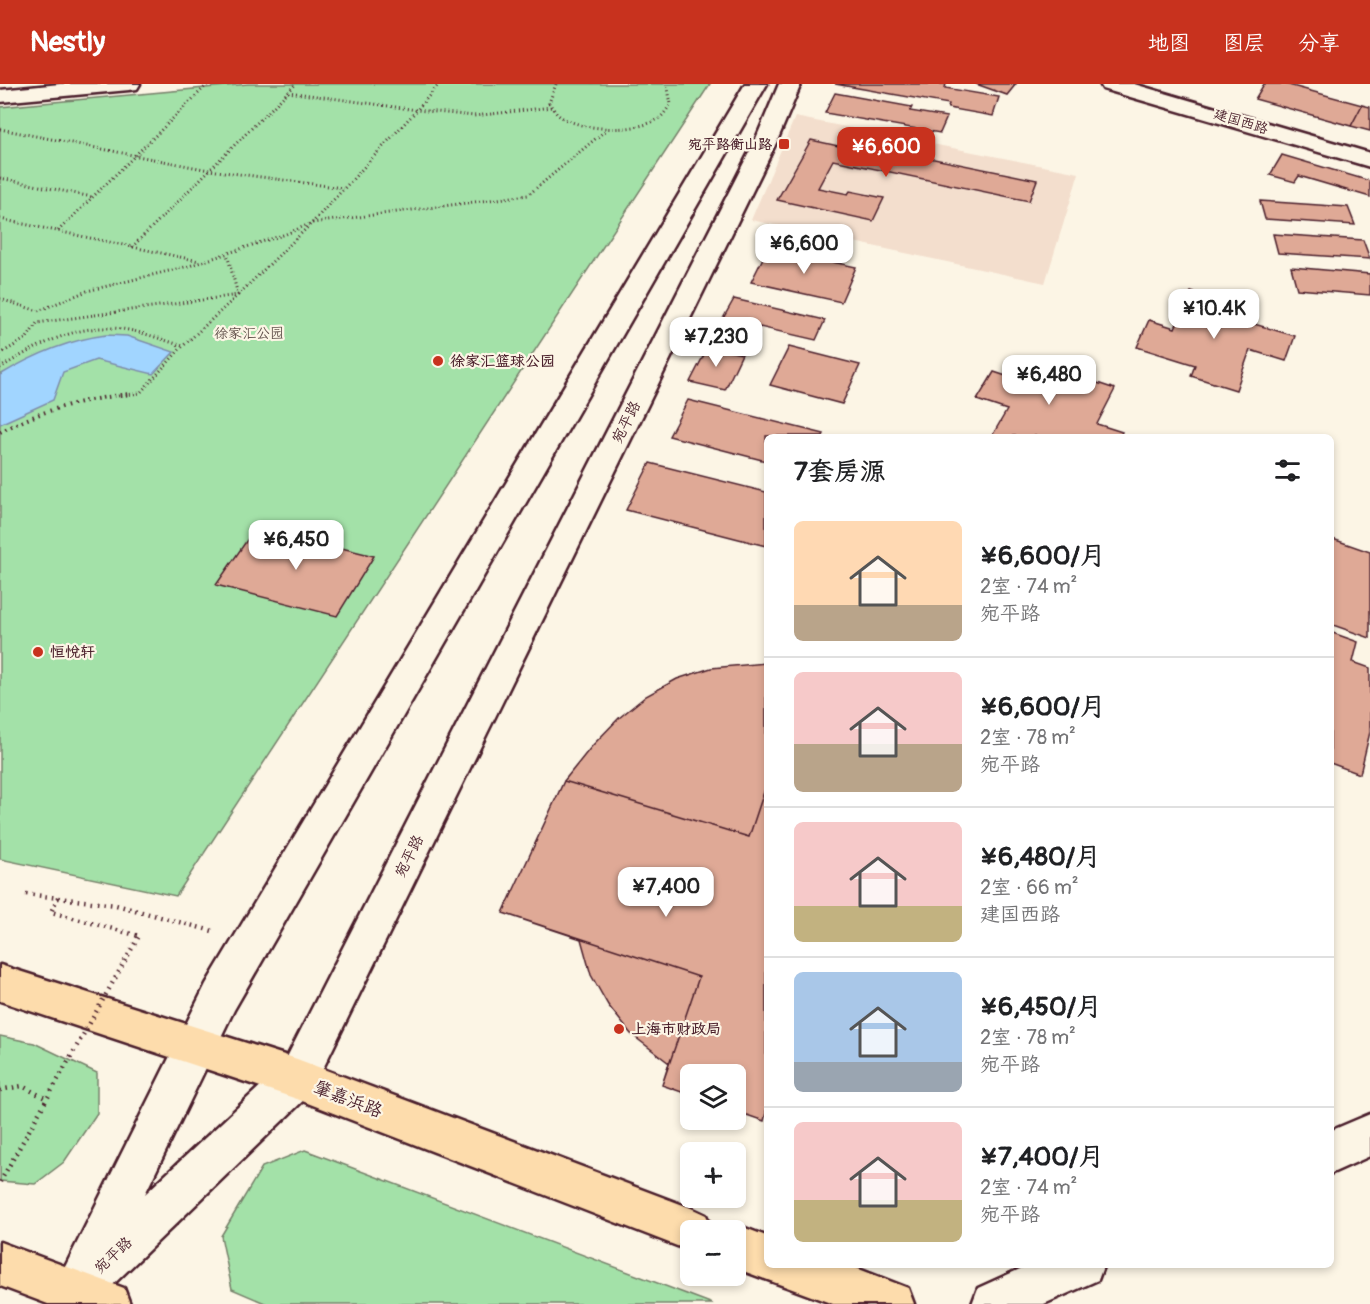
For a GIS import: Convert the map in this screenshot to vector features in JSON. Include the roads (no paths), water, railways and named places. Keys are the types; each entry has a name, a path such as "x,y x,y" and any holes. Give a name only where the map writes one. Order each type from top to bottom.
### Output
{"main road":[{"path":"0,96 129,84"},
{"name":"宛平路","path":"83,1299 195,1046 225,988 756,84"},
{"name":"宛平路","path":"83,1299 297,1079 766,141 790,84"},
{"name":"建国西路","path":"1111,84 1370,160"},
{"name":"肇嘉浜路","path":"0,983 297,1079 680,1226"},
{"path":"1334,1151 1370,1136"},
{"path":"746,1250 764,1257"},
{"path":"0,1264 83,1299"},
{"path":"796,1268 892,1304"},
{"path":"994,1304 1073,1268"}],"water":[{"path":"106,335 127,336 174,352 153,374 96,360 63,372 53,400 0,424 0,375 51,349"}],"place":[{"name":"宛平路衡山路","path":"784,144"},
{"name":"徐家汇篮球公园","path":"438,361"},
{"name":"恒悦轩","path":"38,652"},
{"name":"上海市财政局","path":"619,1029"}],"park label":[{"name":"徐家汇公园","path":"249,333"}]}
